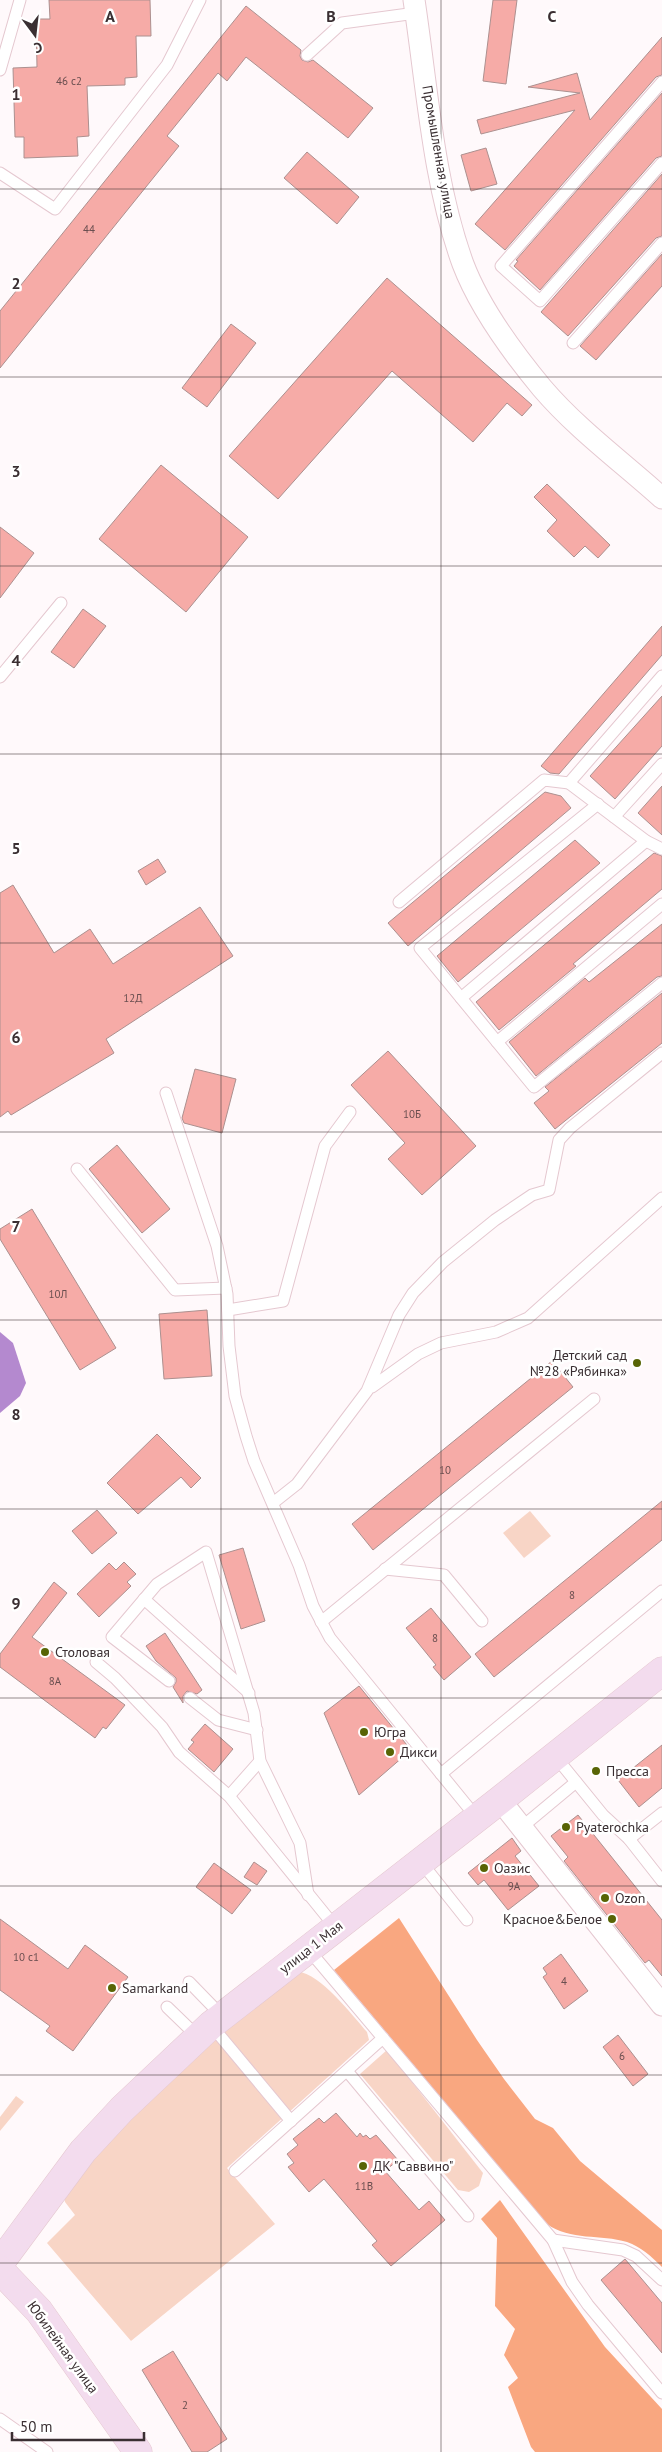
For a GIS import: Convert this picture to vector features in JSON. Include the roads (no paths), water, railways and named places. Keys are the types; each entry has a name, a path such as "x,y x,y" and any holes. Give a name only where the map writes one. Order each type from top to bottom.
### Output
{"street":[{"name":"Промышленная улица","path":"415,6 442,187 463,263 472,283 501,331 543,388 560,416 662,498"},
{"name":"улица 1 Мая","path":"0,2263 83,2151 122,2109 211,2026 662,1671"},
{"path":"500,1800 661,2001"},
{"name":"Юбилейная улица","path":"0,2270 39,2311 138,2452"}],"lane":[{"path":"0,70 20,0"},
{"path":"0,173 55,209 167,66 200,0"},
{"path":"307,55 342,23 415,6"},
{"path":"662,82 502,266 540,301 662,163"},
{"path":"573,343 662,243"},
{"path":"0,677 61,603"},
{"path":"568,783 662,676"},
{"path":"614,817 662,764"},
{"path":"399,902 544,780 568,783 646,841 662,849"},
{"path":"598,804 420,948 534,1087 662,983"},
{"path":"461,998 646,841"},
{"path":"497,1042 662,904"},
{"path":"367,1391 399,1315 413,1293 443,1262 502,1215 532,1195 549,1190 559,1140 570,1128 662,1054"},
{"path":"166,1093 217,1246 226,1288 229,1346 235,1396 254,1461 321,1622 342,1653 477,1818"},
{"path":"228,1310 283,1302 325,1146 350,1112"},
{"path":"77,1169 175,1290 226,1288"},
{"path":"273,1504 297,1484 367,1391 382,1378 418,1354 441,1344 512,1327 528,1318 662,1198"},
{"path":"321,1622 594,1399"},
{"path":"169,1681 112,1636 157,1584 206,1552 249,1693 257,1730 260,1761 300,1843 308,1895"},
{"path":"385,1569 444,1575 482,1621"},
{"path":"441,1774 662,1591"},
{"path":"144,1600 249,1693"},
{"path":"96,1662 115,1678 162,1727 179,1752 229,1796 336,1928"},
{"path":"190,1698 218,1720 257,1730"},
{"path":"555,1756 603,1815 629,1840 662,1881"},
{"path":"229,1796 260,1761"},
{"path":"522,1827 576,1782"},
{"path":"629,1840 662,1813"},
{"path":"421,1862 467,1920"},
{"path":"308,1949 324,1971 384,2038 553,2240 572,2282 588,2305 662,2393"},
{"path":"189,1982 211,2026 291,2121"},
{"path":"167,2007 211,2026"},
{"path":"235,2171 384,2038"},
{"path":"347,2071 468,2216"},
{"path":"553,2240 623,2250 636,2256 662,2280"},
{"path":"0,2419 47,2452"}],"place":[{"name":"Детский сад №28 «Рябинка»","path":"637,1363"},
{"name":"Столовая","path":"45,1652"},
{"name":"Югра","path":"364,1732"},
{"name":"Дикси","path":"390,1752"},
{"name":"Пресса","path":"596,1771"},
{"name":"Pyaterochka","path":"566,1827"},
{"name":"Оазис","path":"484,1868"},
{"name":"Ozon","path":"605,1898"},
{"name":"Красное&Белое","path":"612,1919"},
{"name":"Samarkand","path":"112,1988"},
{"name":"ДК \"Саввино\"","path":"363,2166"}]}
